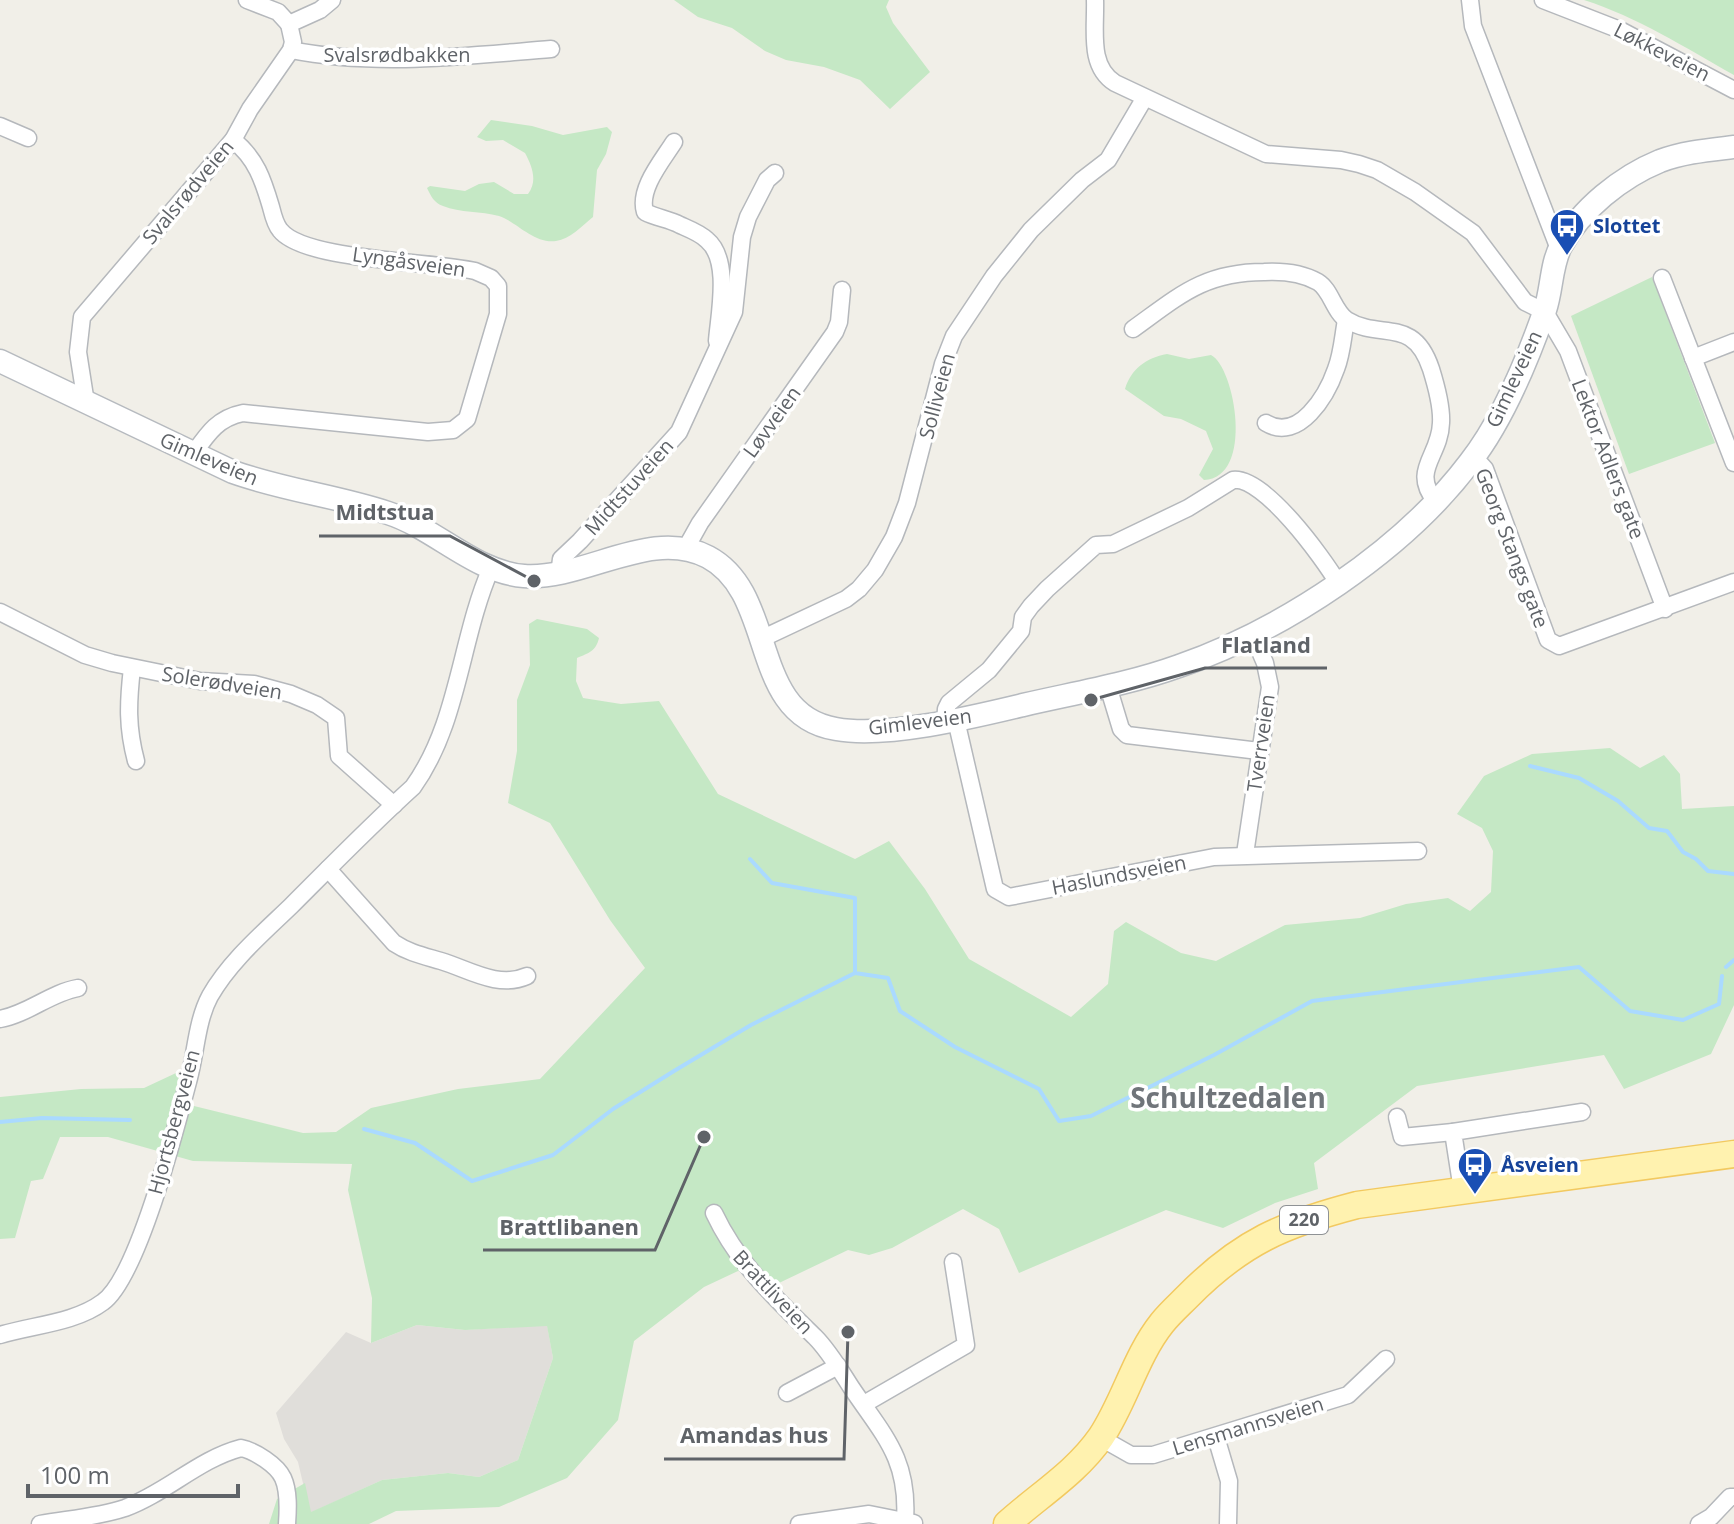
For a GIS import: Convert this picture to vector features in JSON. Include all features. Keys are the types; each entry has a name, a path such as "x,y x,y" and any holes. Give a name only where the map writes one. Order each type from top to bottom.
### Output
{"main road":[{"name":"220","path":"1007,1524 1073,1470 1101,1438 1138,1363 1162,1323 1209,1274 1268,1234 1308,1218 1357,1205 1734,1154"}],"street":[{"path":"247,0 278,12 289,24 291,50"},
{"path":"289,24 320,10 332,0"},
{"path":"1095,0 1096,56 1102,75 1144,99 1266,154 1341,160 1377,170 1415,192 1473,233 1525,302 1545,312"},
{"path":"1470,0 1473,26 1559,249"},
{"name":"Løkkeveien","path":"1543,0 1620,30 1734,90"},
{"name":"Svalsrødbakken","path":"291,50 324,57 433,59 551,49"},
{"name":"Svalsrødveien","path":"86,403 78,352 82,317 233,140 291,50"},
{"name":"Solliveien","path":"761,639 776,635 846,599 875,570 894,537 907,503 943,364 954,336 994,276 1031,230 1082,180 1108,160 1144,99"},
{"path":"0,126 28,138"},
{"name":"Lyngåsveien","path":"194,453 222,419 243,413 428,432 453,430 467,419 498,314 498,286 491,278 475,271 343,254 299,243 285,236 277,227 261,175 251,158 233,140"},
{"name":"Midtstuveien","path":"674,142 643,203 645,212 678,223 709,240 719,257 722,300 717,351"},
{"name":"Gimleveien","path":"0,361 253,479 390,513 491,568 525,576 559,575 656,547 686,548 725,568 741,586 778,688 801,715 812,722 839,730 874,730 950,721 1178,667 1253,635 1306,606 1338,583 1406,530 1436,502 1474,457 1497,422 1545,312 1559,249 1591,208 1628,177 1660,161 1734,147"},
{"name":"Midtstuveien","path":"559,575 561,559 679,432 734,312 742,237 748,217 767,180 775,173"},
{"path":"1133,329 1175,299 1216,277 1277,271 1321,283 1346,320 1397,331 1414,340 1426,356 1436,387 1441,421 1438,447 1424,472 1424,485 1436,502"},
{"path":"1662,278 1734,463"},
{"name":"Løvveien","path":"686,548 700,523 835,332 842,290"},
{"name":"Lektor Adlers gate","path":"1545,312 1568,351 1665,609"},
{"path":"1266,423 1276,429 1287,428 1304,419 1318,404 1336,369 1346,320"},
{"path":"1693,358 1734,342"},
{"name":"Georg Stangs gate","path":"1474,457 1485,469 1548,640 1559,646 1665,609"},
{"path":"950,721 946,709 949,703 995,663 1021,631 1023,617 1031,606 1096,545 1113,544 1188,508 1233,480 1241,479 1251,485 1294,523 1323,558 1338,583"},
{"name":"Hjortsbergveien","path":"0,1335 85,1313 113,1293 133,1256 151,1208 191,1074 206,1004 241,955 422,775 441,735 491,568"},
{"path":"1665,609 1734,582"},
{"name":"Solerødveien","path":"0,612 85,655 200,681 254,684 291,694 326,709 336,718 339,726 339,756 394,805"},
{"name":"Tverrveien","path":"1245,854 1270,687 1265,663 1253,635"},
{"name":"Solerødveien","path":"132,668 127,709 136,761"},
{"path":"1108,686 1121,729 1127,735 1259,751"},
{"name":"Haslundsveien","path":"950,721 995,889 1009,897 1204,858 1245,854 1418,851"},
{"path":"328,869 394,943 406,951 491,978 518,980 527,976"},
{"path":"0,1019 32,1008 66,990 78,988"},
{"path":"1397,1117 1402,1137 1582,1112"},
{"path":"1453,1132 1462,1190"},
{"name":"Brattliveien","path":"714,1213 728,1244 771,1295 816,1338 896,1451 907,1492 910,1522"},
{"path":"864,1404 966,1345 953,1262"},
{"name":"Lensmannsveien","path":"1101,1438 1131,1455 1153,1455 1348,1395 1386,1359"},
{"path":"787,1393 838,1366"},
{"path":"1216,1437 1229,1481 1228,1524"},
{"path":"40,1524 125,1508 166,1488 220,1455 241,1448 259,1455 283,1477 287,1524"},
{"path":"1699,1524 1711,1517 1730,1497 1734,1497"},
{"path":"799,1524 869,1514 910,1522"}],"shaded area":[{"path":"417,1325 465,1330 547,1325 553,1358 518,1460 479,1477 448,1473 382,1480 310,1513 298,1462 284,1439 276,1413 346,1332 371,1343"}],"green space":[{"path":"674,0 889,0 886,7 893,23 930,72 890,109 860,80 824,67 786,60 765,51 732,28 698,17"},
{"path":"1584,0 1734,0 1734,75 1642,24"},
{"path":"491,120 532,126 563,135 607,127 612,132 606,154 597,170 593,217 566,238 548,241 499,216 450,208 435,201 427,188 430,186 465,191 479,184 494,182 514,194 528,194 533,179 525,153 503,140 486,141 477,137"},
{"path":"1652,277 1715,443 1629,474 1571,316"},
{"path":"1167,354 1189,359 1211,355 1220,364 1227,379 1236,421 1235,443 1230,461 1220,475 1204,480 1199,475 1213,449 1206,431 1181,419 1164,416 1125,389 1140,366 1152,358"},
{"path":"537,619 587,629 599,638 594,649 577,658 576,681 583,698 621,704 659,701 718,794 855,859 889,841 925,889 969,959 1071,1017 1108,984 1114,931 1126,922 1181,953 1216,961 1285,925 1360,918 1406,904 1448,898 1470,911 1491,892 1493,851 1482,828 1457,814 1484,776 1532,754 1610,748 1640,768 1664,755 1680,774 1682,809 1734,806 1734,1005 1711,1054 1624,1089 1604,1055 1417,1086 1314,1163 1318,1189 1275,1203 1223,1228 1166,1210 1019,1273 999,1229 963,1209 892,1248 869,1255 848,1250 779,1283 738,1271 704,1287 634,1341 618,1420 567,1478 499,1507 396,1511 369,1524 269,1524 277,1499 305,1483 311,1512 382,1480 448,1473 479,1477 518,1460 553,1358 547,1326 465,1330 417,1325 371,1343 372,1298 348,1190 352,1164 193,1161 108,1137 60,1137 43,1179 31,1181 15,1238 0,1239 0,1097 81,1089 144,1088 176,1073 194,1106 303,1133 336,1132 371,1108 458,1089 540,1079 645,968 610,920 550,823 508,803 517,751 517,700 530,665 529,624"}],"waterway":[{"path":"1530,766 1579,778 1618,801 1649,828 1667,831 1683,852 1708,871 1734,874"},
{"path":"750,859 772,883 855,898 855,973 888,978 900,1011 955,1047 1039,1089 1059,1121 1091,1116 1214,1055 1312,1001 1579,967 1630,1011 1683,1020 1719,1004 1722,976"},
{"path":"1726,967 1734,960"},
{"path":"364,1129 415,1143 472,1181 553,1155 613,1109 674,1071 751,1025 855,973"},
{"path":"0,1122 42,1118 130,1120"}],"place":[{"name":"Slottet","path":"1567,257"},
{"name":"Midtstua","path":"534,581"},
{"name":"Flatland","path":"1091,700"},
{"name":"Brattlibanen","path":"704,1137"},
{"name":"Åsveien","path":"1475,1196"},
{"name":"Amandas hus","path":"848,1332"}],"district":[{"name":"Schultzedalen","path":"1228,1098"}]}
